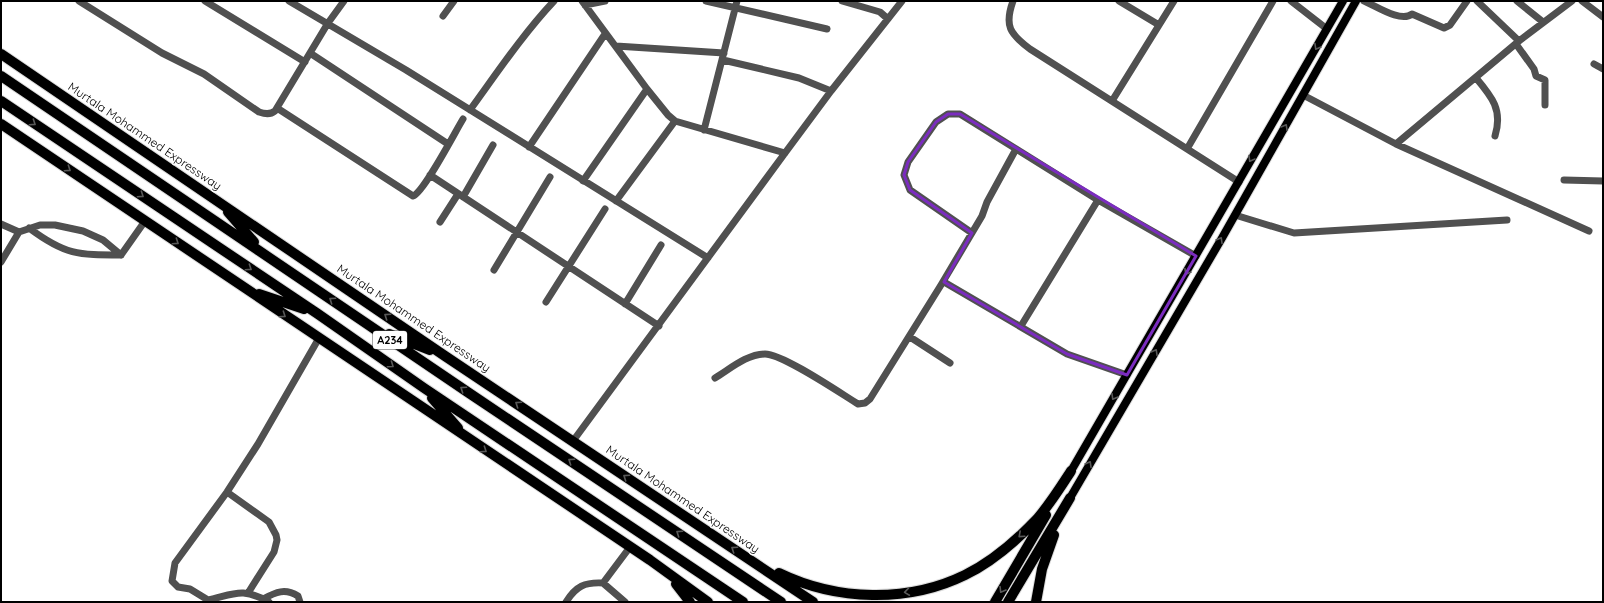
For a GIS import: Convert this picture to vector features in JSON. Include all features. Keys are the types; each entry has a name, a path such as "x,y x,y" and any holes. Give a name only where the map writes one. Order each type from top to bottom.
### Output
{"highway":[{"path":"1,46 14,62 30,74"},
{"name":"Murtala Mohammed Expressway","path":"1,54 445,356 813,602"},
{"name":"A234","path":"1,76 374,329 781,602"},
{"name":"A234","path":"1,101 743,602"},
{"path":"1,124 650,560 708,602"},
{"path":"219,202 263,253"},
{"path":"245,289 318,314"},
{"path":"374,329 445,356"},
{"path":"424,388 466,437"},
{"path":"750,560 802,583 846,594 868,596 887,595 911,592 931,587 966,575 1003,550 1038,518 1052,501 1071,472"},
{"path":"995,602 1071,472"},
{"path":"1008,602 1070,498"},
{"path":"1036,602 1042,569 1070,498"},
{"path":"650,560 670,578 690,602"}],"main road":[{"path":"1071,472 1343,1"},
{"path":"1070,498 1356,1"}],"street":[{"path":"79,1 162,53 204,74 259,112 272,114 328,23 344,1"},
{"path":"205,1 304,62"},
{"path":"289,1 328,23 470,110 708,258"},
{"path":"444,16 454,1"},
{"path":"470,110 516,48 554,1"},
{"path":"583,3 605,1"},
{"path":"706,1 736,4 827,29"},
{"path":"842,1 880,12 888,19"},
{"path":"573,441 785,152 902,1"},
{"path":"1013,1 1010,9 1009,22 1010,30 1016,38 1030,49 1239,182"},
{"path":"1119,1 1159,25"},
{"path":"1112,101 1174,1"},
{"path":"1187,149 1273,1"},
{"path":"1291,1 1327,29"},
{"path":"1364,1 1399,17 1408,17 1412,14 1444,28 1450,25 1467,1"},
{"path":"1476,1 1517,42 1534,69 1536,76 1545,80 1545,105"},
{"path":"1517,1 1543,22"},
{"path":"1396,144 1517,42 1572,1"},
{"path":"1582,1 1603,16"},
{"path":"583,3 647,89 668,115 675,121 785,152"},
{"path":"704,130 736,4"},
{"path":"529,147 605,34"},
{"path":"616,46 723,56 799,78 831,91"},
{"path":"310,53 448,144"},
{"path":"1594,64 1603,69"},
{"path":"1476,78 1490,93 1495,105 1498,119 1495,136"},
{"path":"583,181 647,89"},
{"path":"1303,95 1396,144 1589,231"},
{"path":"277,108 410,195 416,195 430,176 463,119"},
{"path":"972,233 910,190 904,175 908,162 936,122 948,114 960,114 1098,200 1196,256"},
{"path":"616,201 675,121"},
{"path":"440,222 461,195 493,145"},
{"path":"715,378 744,360 764,354 772,355 799,368 858,404 865,403 870,399 944,282 982,216 986,202 1016,149"},
{"path":"430,176 658,326"},
{"path":"494,270 550,177"},
{"path":"1564,180 1603,181"},
{"path":"1021,326 1098,200"},
{"path":"546,302 605,209"},
{"path":"1234,214 1294,233 1507,220"},
{"path":"121,255 145,221"},
{"path":"1,224 19,232"},
{"path":"1,262 19,232 40,225 55,225 83,231 103,240 121,255"},
{"path":"29,228 47,242 67,251 83,255 121,255"},
{"path":"625,304 661,245"},
{"path":"944,282 1067,354 1127,375"},
{"path":"910,337 950,363"},
{"path":"300,602 298,596 291,591 277,591 266,600 248,593 236,592 208,600 190,589 178,587 172,581 175,563 227,492 258,444 318,338"},
{"path":"227,492 269,522 276,535 277,540 274,552 248,593"},
{"path":"603,584 630,547"},
{"path":"567,601 573,591 581,586 591,583 603,584 625,602"}],"highlighted area":[{"path":"948,114 960,114 1196,256 1127,375 1067,354 944,282 972,233 910,190 904,175 908,162 936,122"}]}
